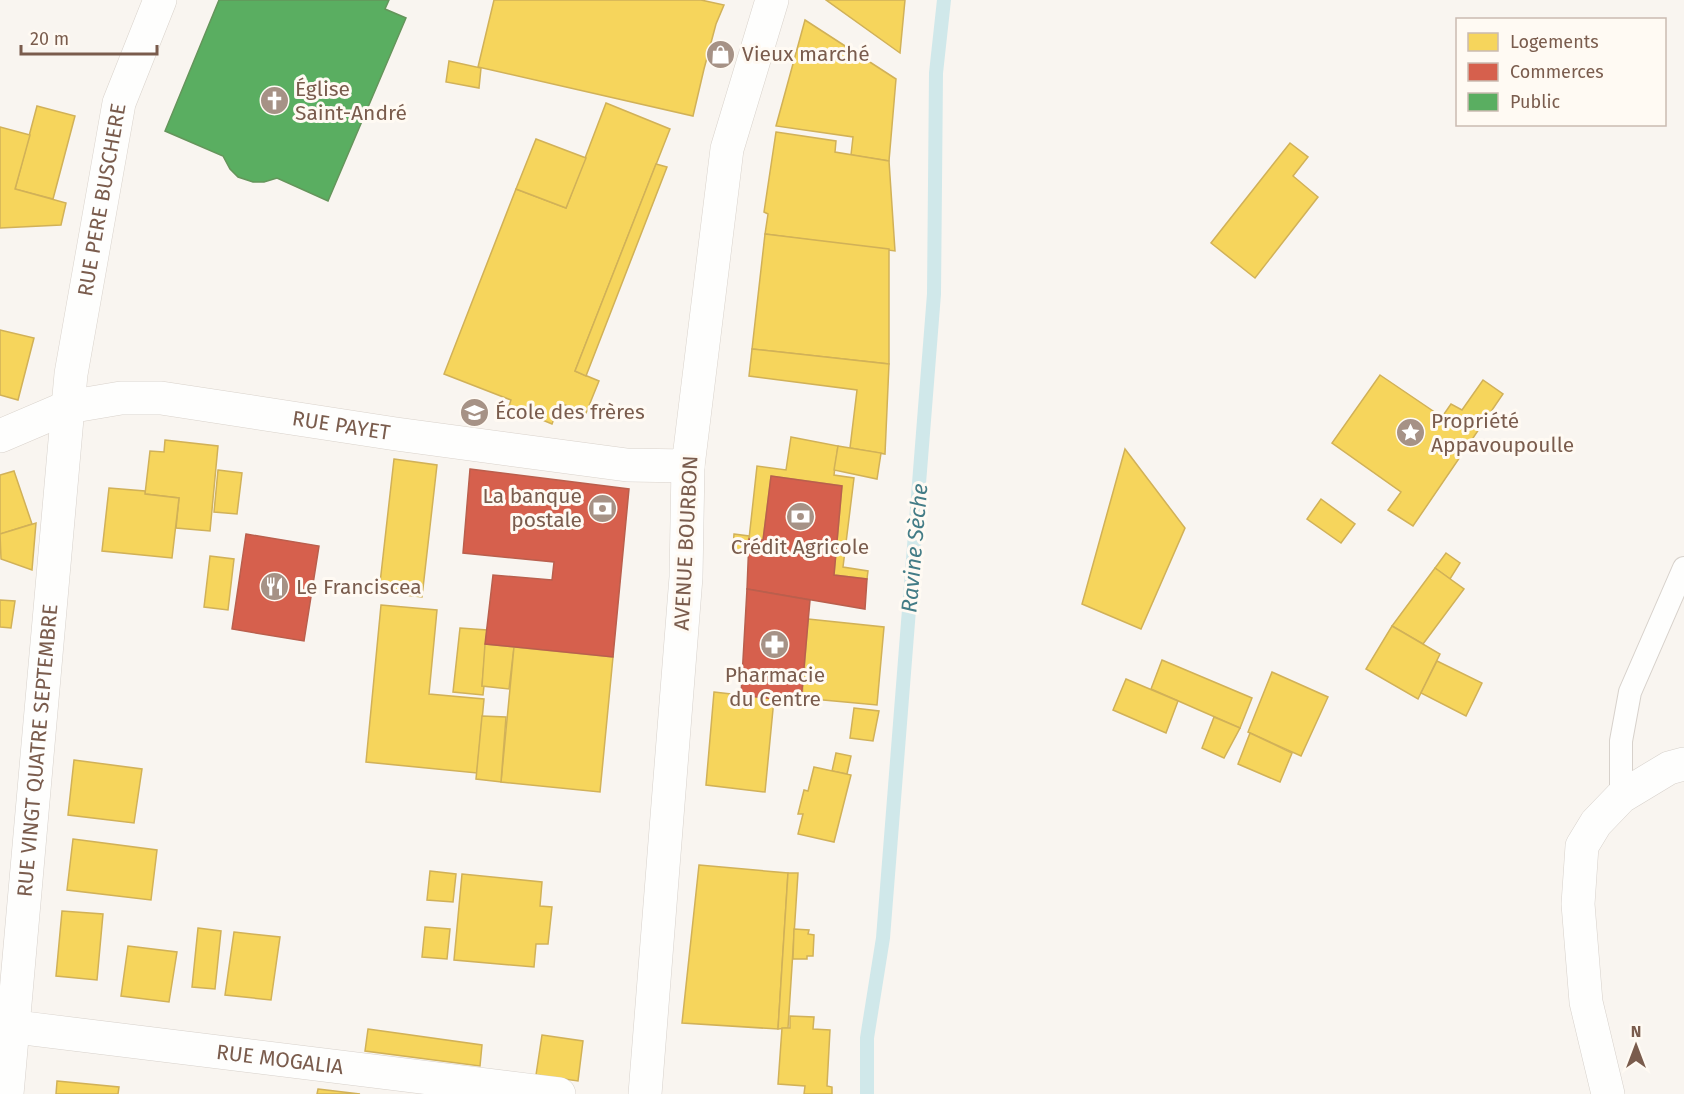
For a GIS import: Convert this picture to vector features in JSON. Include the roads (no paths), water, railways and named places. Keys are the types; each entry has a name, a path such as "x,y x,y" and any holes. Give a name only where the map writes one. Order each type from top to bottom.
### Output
{"street":[{"name":"RUE PERE BUSCHERE","path":"68,407 70,374 119,104 160,0"},
{"name":"AVENUE BOURBON","path":"645,1094 686,577 688,466 727,149 772,0"},
{"name":"RUE PAYET","path":"0,436 68,407 121,398 161,398 396,434 627,465 688,466"},
{"name":"RUE VINGT QUATRE SEPTEMBRE","path":"7,1094 7,1025 68,407"},
{"path":"1608,1094 1586,1002 1578,904 1582,846 1596,823 1621,797 1669,768 1684,764"},
{"name":"RUE MOGALIA","path":"7,1025 559,1094"}],"lane":[{"path":"1621,797 1621,741 1630,692 1684,568"}],"waterway":[{"name":"Ravine Sèche","path":"867,1094 867,1038 883,938 934,294 936,73 944,0"}],"place":[{"name":"Vieux marché","path":"721,54"},
{"name":"Église Saint-André","path":"274,101"},
{"name":"École des frères","path":"474,412"},
{"name":"Propriété Appavoupoulle","path":"1410,433"},
{"name":"La banque postale","path":"603,508"},
{"name":"Crédit Agricole","path":"800,516"},
{"name":"Le Franciscea","path":"275,587"},
{"name":"Pharmacie du Centre","path":"775,644"}]}
